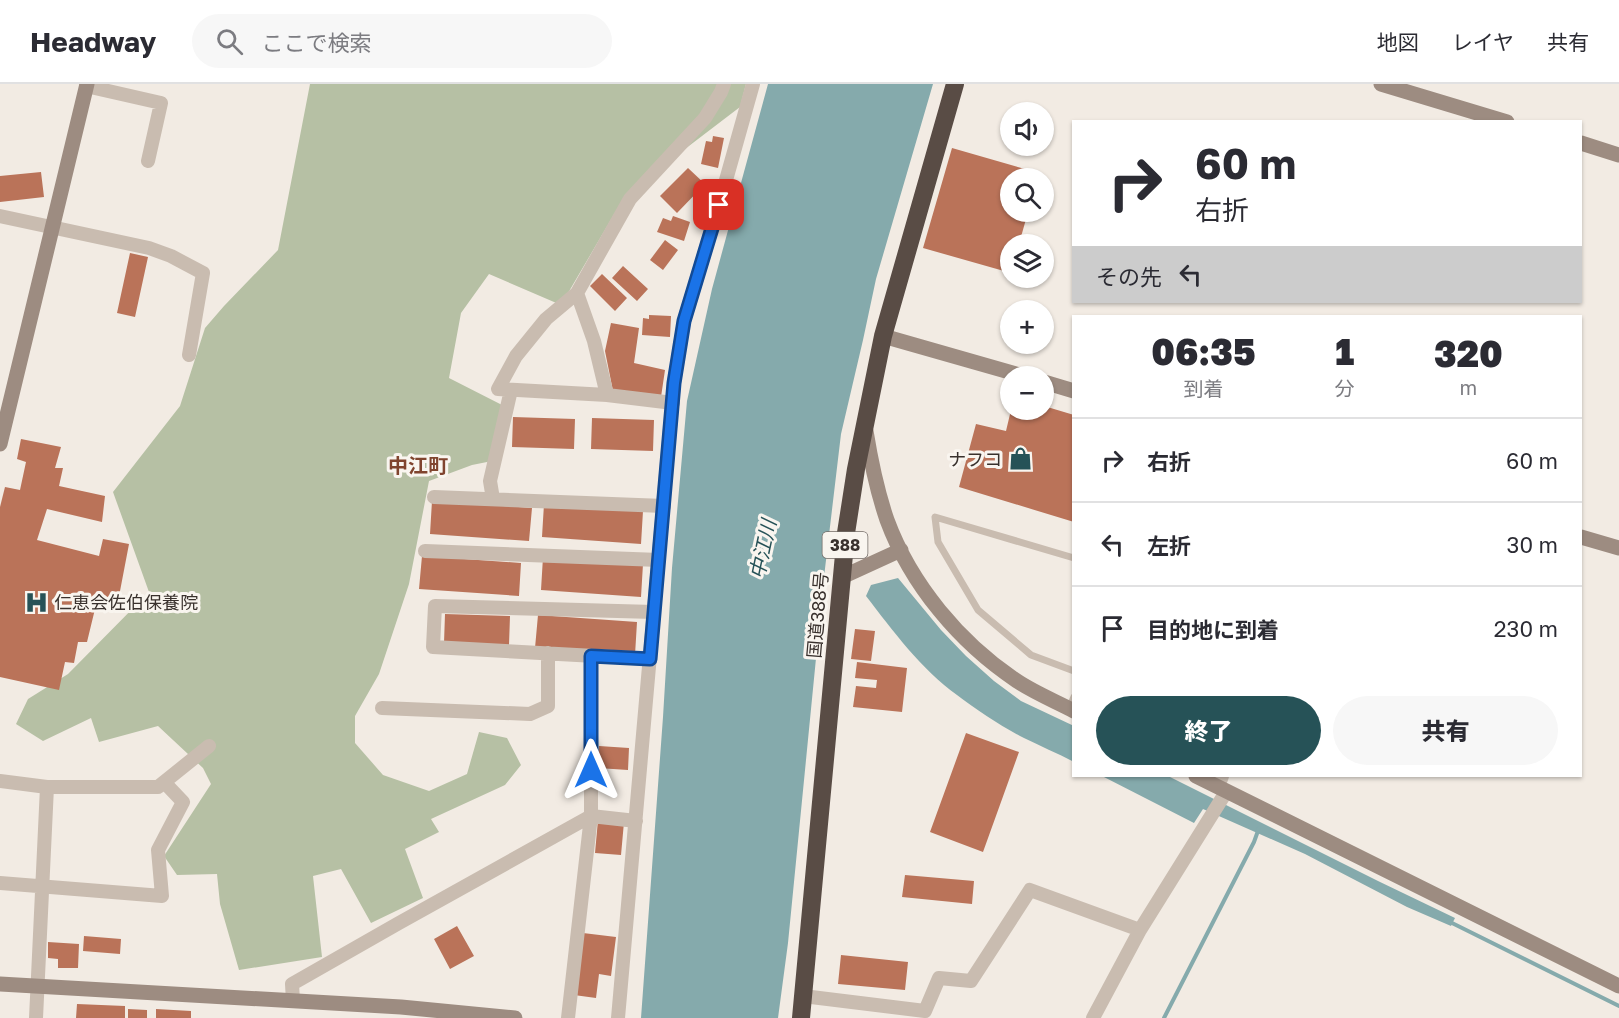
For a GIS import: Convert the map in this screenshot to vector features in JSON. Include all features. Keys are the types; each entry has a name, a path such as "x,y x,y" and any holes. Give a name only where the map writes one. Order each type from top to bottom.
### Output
{"highway":[{"name":"国道388号","path":"801,1018 850,502 883,336 955,84"}],"street":[{"path":"673,404 607,395 498,389 516,356 546,319 577,293 630,199 705,118 724,84"},
{"path":"618,1018 673,404 684,321 753,84"},
{"path":"1381,84 1500,120"},
{"path":"0,444 87,85 161,103 148,161"},
{"path":"1582,143 1619,155"},
{"path":"0,216 149,248 171,256 204,273 189,355"},
{"path":"577,293 594,342 607,395"},
{"path":"883,336 1000,369"},
{"path":"1054,385 1072,390"},
{"path":"493,499 490,481 511,390"},
{"path":"864,423 876,484 888,522 917,580 945,617 984,656 1019,682 1072,705"},
{"path":"434,497 664,506"},
{"path":"1582,537 1619,548"},
{"path":"842,577 902,550"},
{"path":"425,551 659,560"},
{"path":"650,659 433,647 435,606 654,612"},
{"path":"382,708 530,714 548,705 548,653"},
{"path":"568,1018 591,816 591,656"},
{"path":"0,781 47,787 158,787 208,746"},
{"path":"1198,777 1619,986"},
{"path":"0,883 162,896 158,850 183,802 164,782"},
{"path":"36,1018 47,787"},
{"path":"1093,1018 1140,930 1210,816 1222,789"},
{"path":"293,1001 292,984 591,816 636,821"},
{"path":"803,996 925,1011 939,978 971,981 1029,890 1140,930"},
{"path":"0,984 401,1007 515,1018"}],"lane":[{"path":"1072,557 935,518 938,542 978,610 1031,654 1072,670"}],"green space":[{"path":"310,84 746,84 740,107 626,194 561,305 489,274 461,313 449,378 504,406 492,461 472,465 429,481 409,584 379,674 355,716 355,743 383,775 429,791 467,774 479,732 507,738 521,765 505,785 431,819 439,832 405,849 423,898 371,923 341,869 313,876 322,957 239,970 220,904 217,874 177,875 164,856 211,784 203,768 158,726 99,742 91,718 43,741 16,724 28,699 68,674 149,592 113,492 180,406 205,328 278,250"}],"water":[{"name":"中江川","path":"768,84 933,84 876,279 841,434 824,577 788,943 778,1018 641,1018 672,568 687,401 712,289"},
{"path":"898,578 941,630 994,681 1021,701 1072,725 1072,761 1007,729 944,685 897,636 866,596 871,585"},
{"path":"1104,777 1170,777 1455,918 1451,926 1407,907 1305,854 1203,809 1194,823"}],"building":[{"path":"713,136 724,138 718,168 701,164 706,141 712,142"},
{"path":"952,148 1022,168 1000,168 1000,222 1025,222 1022,234 1000,234 1000,270 923,248"},
{"path":"688,168 705,184 677,213 660,196"},
{"path":"41,172 44,197 0,202 0,176"},
{"path":"673,216 690,222 684,241 657,232 663,218 671,221"},
{"path":"665,240 678,250 663,270 650,260"},
{"path":"130,253 148,257 135,317 117,313"},
{"path":"623,266 648,289 637,301 612,278"},
{"path":"602,274 627,298 615,311 590,286"},
{"path":"649,315 671,316 670,337 642,335 643,318 649,319"},
{"path":"611,323 639,328 634,363 665,370 661,397 613,391 605,351"},
{"name":"ナフコ","path":"1054,409 1072,414 1072,521 959,487 976,424 1006,431 1009,420 1054,420"},
{"path":"513,417 575,419 574,449 512,447"},
{"path":"592,418 654,420 653,451 591,449"},
{"path":"21,439 61,447 55,468 63,468 59,486 105,496 102,522 47,509 37,540 99,556 103,539 129,544 116,612 95,609 87,642 78,642 74,663 65,662 59,690 0,677 0,507 5,487 20,490 26,462 17,459"},
{"path":"432,501 532,508 529,541 430,534"},
{"path":"544,504 643,511 641,544 542,537"},
{"path":"422,556 521,563 519,596 419,589"},
{"path":"543,557 643,564 641,597 541,590"},
{"path":"445,614 510,616 509,645 444,643"},
{"path":"538,615 637,622 635,655 535,648"},
{"path":"855,629 875,631 871,661 851,659"},
{"path":"857,662 907,668 902,712 853,707 856,686 876,688 877,680 855,678"},
{"path":"966,733 1019,752 983,852 930,832"},
{"path":"599,746 629,748 628,770 598,768"},
{"path":"598,820 624,822 621,855 595,853"},
{"path":"905,875 974,881 972,904 902,897"},
{"path":"457,926 474,956 450,969 434,939"},
{"path":"583,933 616,937 611,976 599,974 596,998 574,995"},
{"path":"84,936 121,939 120,954 83,951"},
{"path":"48,942 79,944 78,968 58,968 58,959 48,958"},
{"path":"841,955 908,962 905,990 838,984"},
{"path":"77,1004 125,1006 125,1018 76,1018"},
{"path":"128,1009 147,1010 147,1018 128,1018"},
{"path":"156,1009 191,1011 191,1018 156,1018"}],"waterway":[{"path":"1164,1018 1259,828"},
{"path":"1448,921 1619,1006"}],"place":[{"name":"ナフコ","path":"1020,459"},
{"name":"仁恵会佐伯保養院","path":"36,602"}],"district":[{"name":"中江町","path":"418,465"}],"route":[{"path":"591,770 591,656 650,659 674,383 684,321 719,205"}]}
